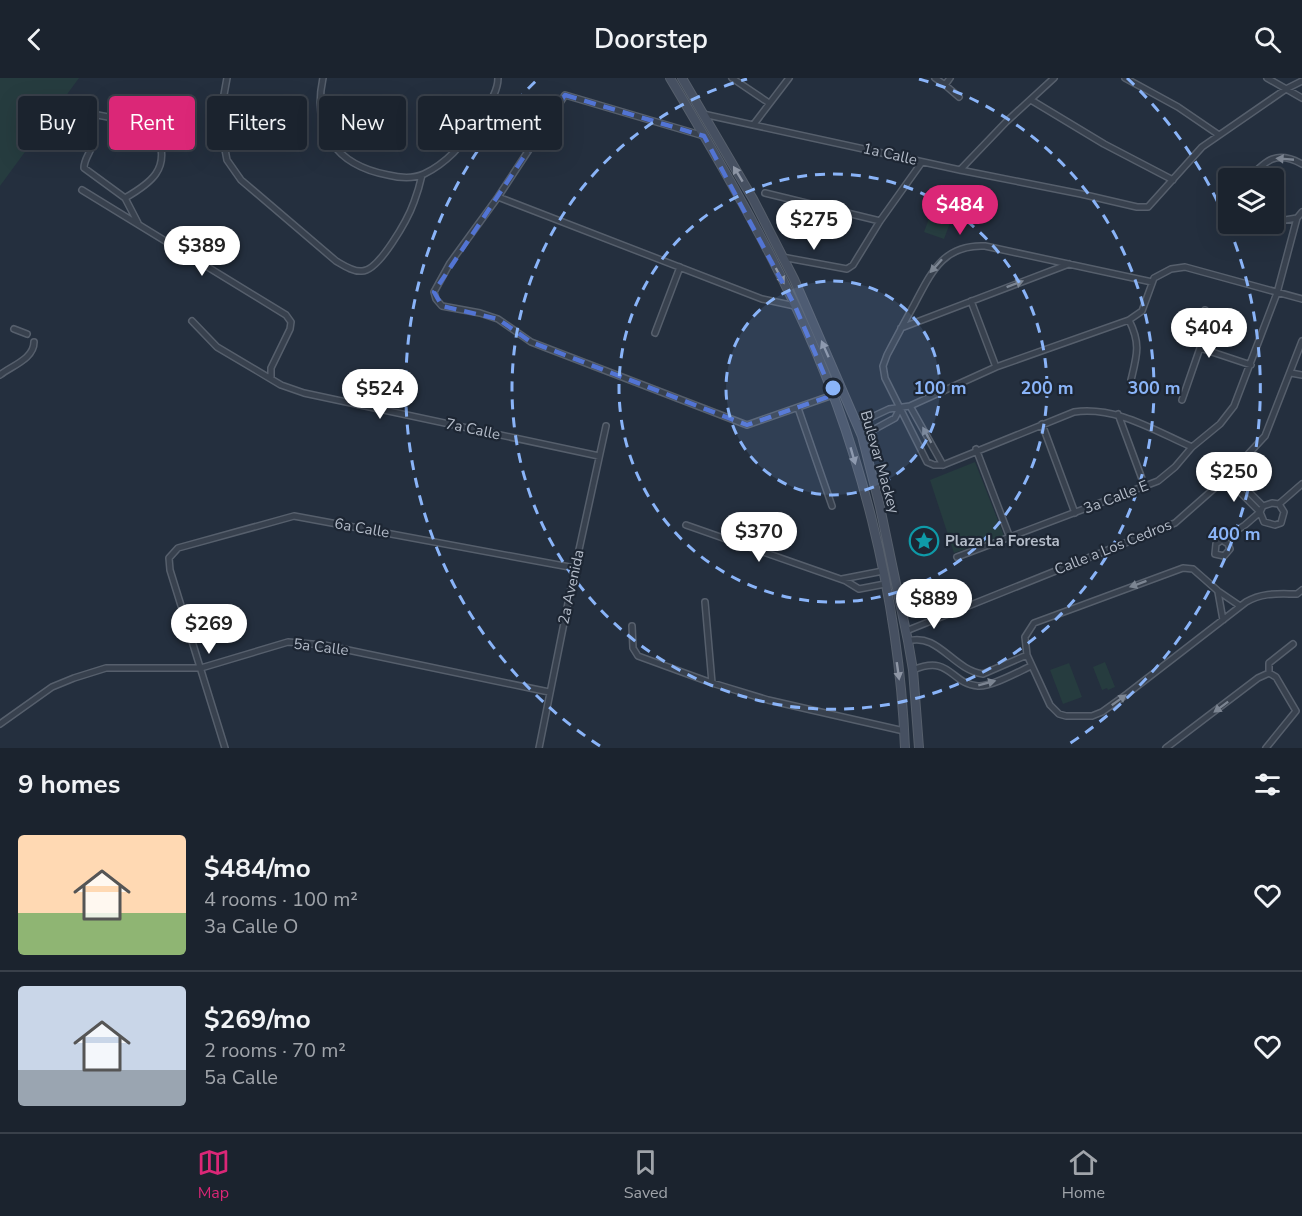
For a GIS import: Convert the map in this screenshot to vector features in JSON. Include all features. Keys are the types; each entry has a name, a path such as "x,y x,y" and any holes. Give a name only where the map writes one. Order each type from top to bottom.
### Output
{"main road":[{"name":"Bulevar Mackey","path":"670,78 705,136 795,306 833,395 864,490 883,572 899,676 905,748"},
{"name":"Bulevar Mackey","path":"682,78 753,199 783,257 857,424 880,507 908,641 913,670 919,748"},
{"path":"883,572 890,572 893,584 896,585"}],"street":[{"path":"227,78 220,129 227,160 241,180 344,266 363,272 376,265 398,234 414,204 422,175"},
{"path":"323,78 320,117 329,137 343,156 360,168 402,178 422,175 442,164 469,135 498,88 498,78"},
{"path":"732,78 769,103"},
{"path":"754,124 789,78"},
{"path":"935,78 959,97"},
{"path":"945,85 950,78"},
{"path":"960,170 1006,122 1054,78"},
{"path":"1125,78 1178,107 1219,135"},
{"path":"1267,78 1302,98"},
{"path":"1031,100 1104,144 1173,180 1202,147 1286,89 1302,81"},
{"path":"705,136 565,95 498,197 463,243 434,292 436,299 442,306 498,319 531,342 747,426 833,395"},
{"path":"125,198 145,186 154,178 160,167 163,151 158,137 129,121 82,112 81,126 92,144 91,150 84,159 84,168 125,198 139,225"},
{"name":"1a Calle","path":"702,114 1137,207 1148,207 1173,180"},
{"path":"1259,168 1267,160 1280,157 1294,159 1302,164"},
{"path":"783,257 848,269 853,265 880,220 922,162"},
{"path":"82,190 286,315 291,322 290,329 271,368 271,378"},
{"path":"765,193 880,220"},
{"path":"498,197 762,299 795,306"},
{"path":"1284,221 1297,218 1302,212"},
{"name":"3a Calle E","path":"957,557 1158,481 1175,467 1192,447 1220,424 1234,406 1251,365 1277,293 1297,218"},
{"path":"1152,282 985,246 961,248 943,258 928,275 883,366 885,378 927,462 934,465 943,465 976,449 1074,412 1088,410 1118,414 1192,447"},
{"path":"901,328 1070,263"},
{"path":"656,333 680,267"},
{"path":"857,424 889,409 910,406 996,367 1129,320 1142,311 1152,282 1157,276 1171,269 1185,267 1302,299"},
{"path":"971,301 996,367"},
{"path":"1182,400 1200,348 1205,310"},
{"path":"1129,320 1136,333 1138,345 1131,380"},
{"name":"7a Calle","path":"192,321 218,347 281,385 304,393 598,456"},
{"path":"14,328 27,334"},
{"name":"Calle a Los Cedros","path":"906,631 1175,523 1228,476 1265,436 1302,341"},
{"path":"0,375 28,356 33,351 34,342"},
{"path":"1200,348 1251,365"},
{"path":"1291,373 1302,375"},
{"path":"910,406 943,465"},
{"path":"798,408 832,506"},
{"path":"861,436 895,418 900,408"},
{"path":"1118,414 1145,487"},
{"path":"1042,424 1075,513"},
{"name":"2a Avenida","path":"539,748 606,426"},
{"path":"976,449 1010,538"},
{"path":"1222,540 1245,525 1261,509 1272,502 1279,504 1284,512 1281,523 1275,525 1264,522 1261,509 1228,476"},
{"path":"1279,504 1302,484"},
{"name":"6a Calle","path":"201,668 170,570 169,558 178,548 294,516 575,567"},
{"path":"686,525 840,579 860,589 885,584"},
{"path":"1240,606 1193,570 1183,568 1034,623 1025,637 1027,654 1050,705 1059,714 1092,716 1102,712 1256,596 1300,592 1302,600"},
{"path":"840,579 883,572"},
{"path":"1218,591 1223,620"},
{"path":"705,602 712,683"},
{"path":"632,626 633,648 638,656 712,683 768,700 904,731"},
{"path":"908,641 918,638 927,640 963,668 983,674 1027,654"},
{"name":"5a Calle","path":"0,724 52,687 106,668 201,668 288,642 324,645 549,692"},
{"path":"1269,674 1269,663 1293,644"},
{"path":"913,670 928,664 937,665 969,684 981,686 1031,666"},
{"path":"201,668 225,748"},
{"path":"1166,748 1258,678 1269,674 1276,677 1296,711 1266,748"}],"highlighted area":[{"path":"565,95 704,136 795,306 833,395 747,425 531,342 498,319 442,306 434,292"}],"green space":[{"path":"0,78 79,78 66,96 18,96 18,150 26,150 0,186"},
{"path":"936,200 956,207 944,239 924,232"},
{"path":"975,462 1004,536 954,553 930,480"},
{"path":"1105,662 1115,687 1102,690 1093,667"},
{"path":"1069,663 1082,697 1063,704 1050,670"}],"place":[{"name":"Plaza La Foresta","path":"924,541"}]}
